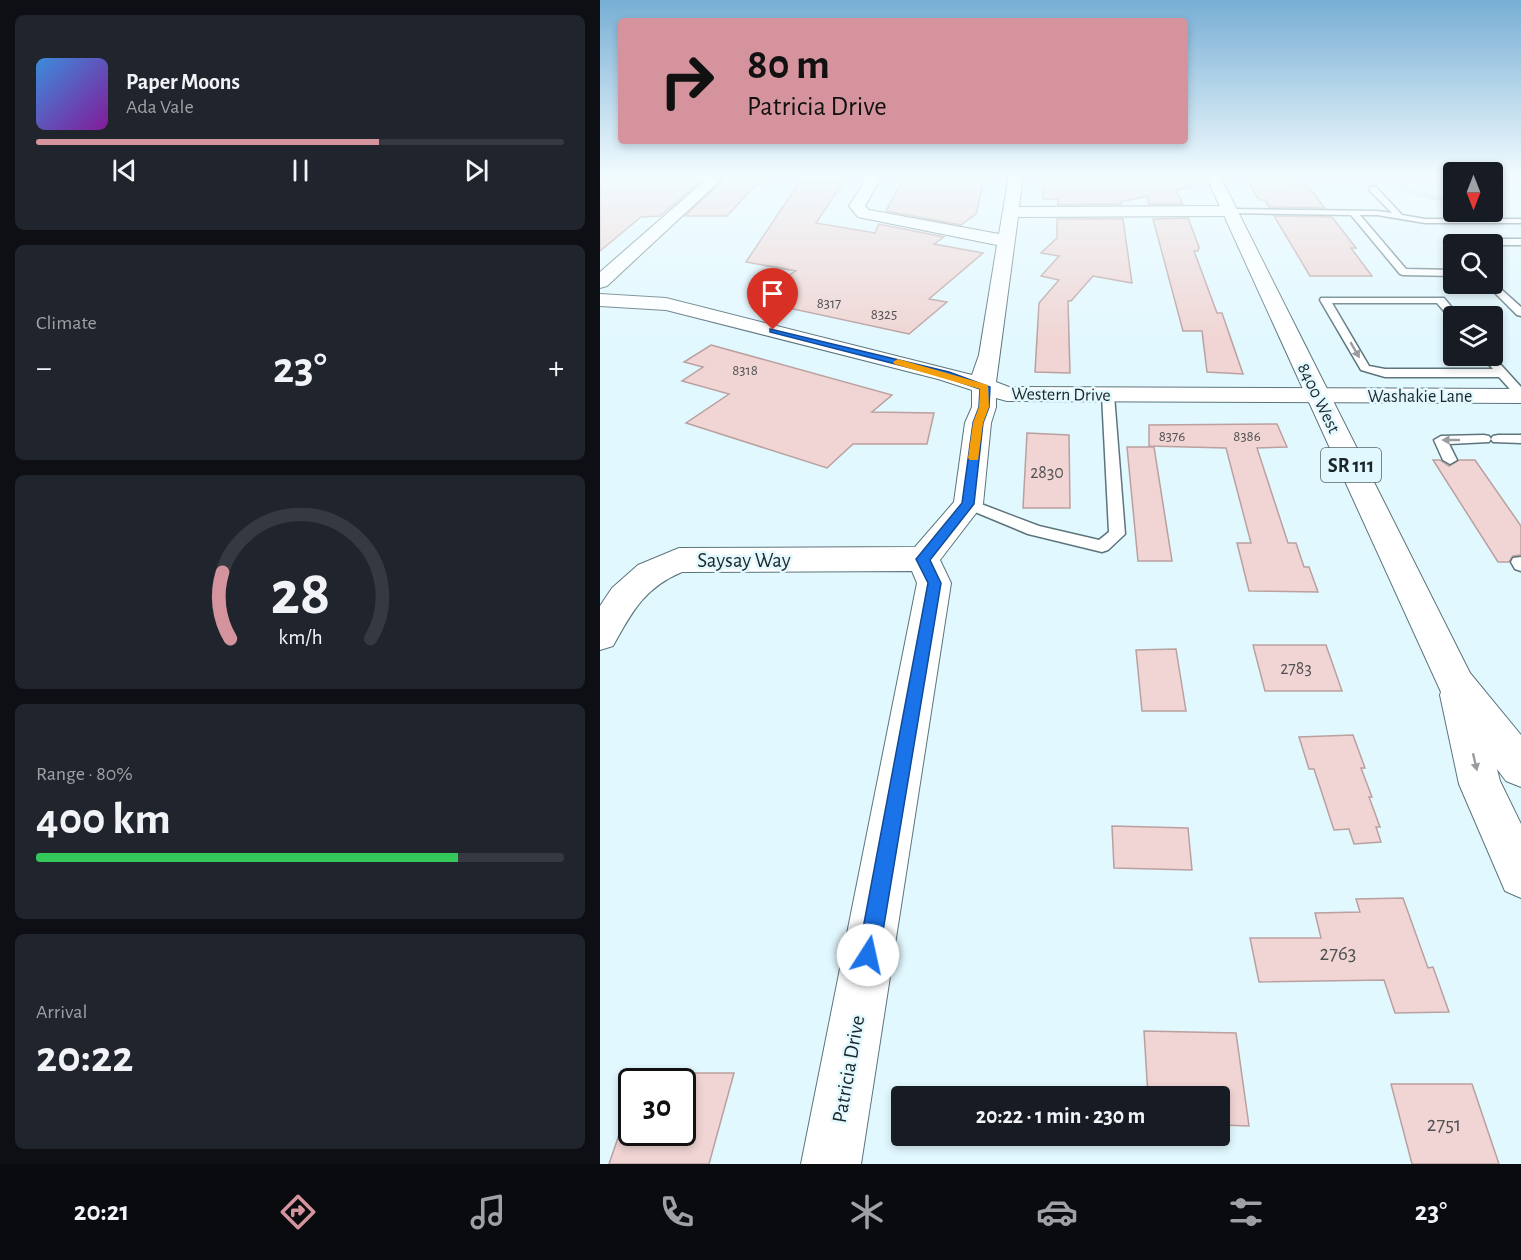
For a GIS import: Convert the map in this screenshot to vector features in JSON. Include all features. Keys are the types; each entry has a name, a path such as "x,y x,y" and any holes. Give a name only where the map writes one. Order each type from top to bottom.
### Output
{"street":[{"path":"600,282 657,230"},
{"path":"950,230 1006,241"},
{"path":"923,559 968,504 978,423 984,407 984,373 990,355 1007,230"},
{"name":"8400 West","path":"1239,230 1457,685 1521,767"},
{"name":"Western Drive","path":"600,300 666,304 946,374 1008,394 1031,396 1318,396"},
{"name":"Washakie Lane","path":"1318,396 1521,395"},
{"name":"Saysay Way","path":"600,636 629,588 651,571 679,560 923,559"},
{"name":"Patricia Drive","path":"831,1164 934,583 923,559"},
{"name":"8400 West","path":"1457,685 1480,784 1521,875"}],"lane":[{"path":"1368,230 1403,272 1443,273"},
{"path":"1440,235 1443,238"},
{"path":"1503,243 1521,242"},
{"path":"1501,294 1521,313"},
{"path":"1445,306 1440,300 1325,300 1365,368 1385,373 1502,373"},
{"path":"1496,366 1521,395"},
{"path":"968,504 1035,532 1102,546 1117,534 1108,395"},
{"path":"1450,460 1441,440 1484,439"},
{"path":"1498,439 1521,439"}],"building":[{"path":"600,230 625,230 600,251"},
{"path":"767,230 859,230 875,233 876,230 911,230 944,237 934,244 983,253 929,299 947,302 909,334 756,301 758,300 750,298 796,271 746,262"},
{"path":"1057,230 1125,230 1132,283 1093,276 1071,301 1068,301 1070,373 1035,372 1039,303 1059,280 1041,276 1059,256 1041,253 1057,238"},
{"path":"1156,230 1193,230 1199,247 1198,251 1194,251 1217,313 1222,313 1243,374 1207,372 1202,331 1183,331"},
{"path":"1283,230 1342,230 1356,248 1351,248 1372,276 1310,276"},
{"path":"711,345 892,395 872,412 934,413 927,444 853,444 827,468 686,423 729,394 682,381 703,367 684,362"},
{"path":"1277,424 1287,447 1257,448 1288,543 1296,543 1304,567 1309,567 1318,592 1249,591 1237,543 1251,543 1226,448 1149,446 1149,425"},
{"path":"1027,433 1069,435 1070,508 1023,508"},
{"path":"1127,447 1154,447 1172,561 1138,561"},
{"path":"1433,460 1440,460 1449,466 1459,460 1475,460 1521,526 1521,555 1513,556 1509,562 1498,562"},
{"path":"1253,645 1326,645 1342,691 1265,691"},
{"path":"1176,649 1186,711 1142,711 1136,650"},
{"path":"1353,735 1365,768 1361,768 1372,797 1369,797 1380,827 1376,827 1381,842 1354,844 1349,829 1334,830 1314,769 1309,769 1299,737"},
{"path":"1112,826 1188,828 1192,870 1114,868"},
{"path":"1403,898 1428,968 1433,967 1449,1012 1395,1013 1384,980 1259,982 1250,938 1321,938 1315,913 1360,912 1356,899"},
{"path":"1144,1031 1236,1033 1249,1126 1230,1125 1230,1086 1147,1086"},
{"path":"696,1073 734,1073 709,1164 609,1164 618,1138 618,1146 696,1146"},
{"path":"1391,1084 1472,1084 1499,1164 1412,1164"}],"slow traffic":[{"path":"898,362 985,387 984,407 978,423 974,458"}],"route":[{"path":"773,330 946,374 985,387 984,407 978,423 968,504 923,559 934,583 868,955"}]}
